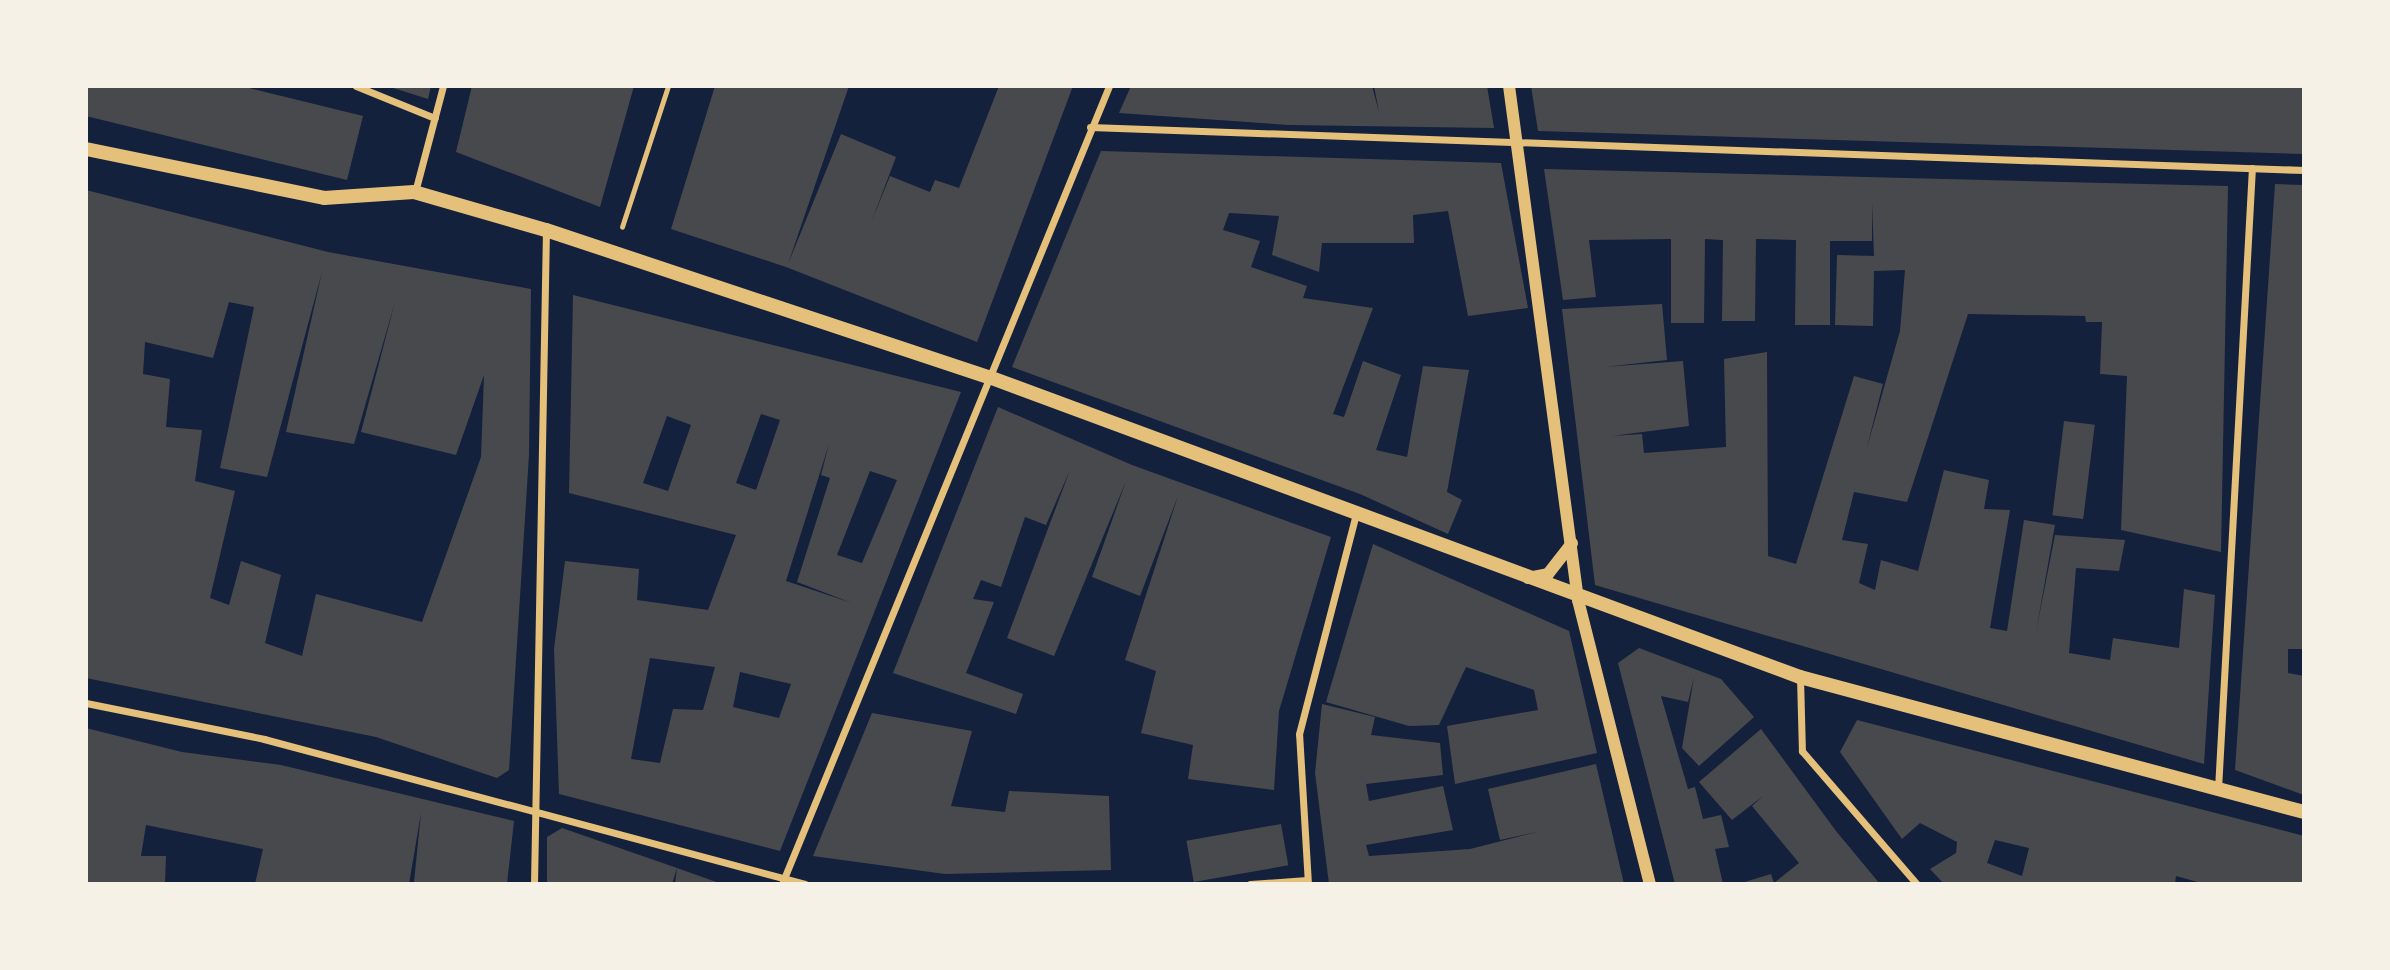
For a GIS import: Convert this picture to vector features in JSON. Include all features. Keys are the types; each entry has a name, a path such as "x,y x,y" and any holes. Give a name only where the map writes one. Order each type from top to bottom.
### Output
{"main road":[{"path":"86,149 300,195 349,200 414,192 546,230 989,377 1356,513 1578,600 1800,677 2304,812"}],"street":[{"path":"356,86 435,118"},
{"path":"414,192 443,86"},
{"path":"783,881 1108,86"},
{"path":"1509,86 1520,144 1578,600 1650,884"},
{"path":"1090,127 2304,170"},
{"path":"2218,790 2252,167"},
{"path":"534,884 546,230"},
{"path":"1250,884 1308,882 1299,734 1356,513"},
{"path":"1524,579 1548,574 1572,543"},
{"path":"1800,677 1802,751 1917,884"},
{"path":"86,703 264,739 536,811 783,881 805,884"}],"path":[{"path":"613,251 667,86"}],"building":[{"path":"86,86 241,86 363,116 347,180 86,116"},
{"path":"387,86 431,86 428,99"},
{"path":"472,86 634,86 600,207 456,152"},
{"path":"715,86 849,86 788,264 841,134 896,157 871,223 890,176 930,192 935,180 959,188 999,86 1073,86 977,342 786,267 671,229"},
{"path":"1131,86 1372,86 1379,112 1374,86 1487,86 1494,128 1289,125 1119,113"},
{"path":"1531,86 2304,86 2304,154 1538,131"},
{"path":"1101,151 1501,163 1528,308 1468,316 1448,211 1413,215 1414,243 1322,243 1319,272 1272,255 1279,216 1229,213 1223,230 1260,241 1251,267 1307,286 1303,298 1373,308 1333,414 1344,417 1363,361 1401,375 1376,450 1407,457 1423,366 1469,370 1447,492 1462,500 1448,534 1360,494 1012,367"},
{"path":"1544,169 2228,186 2221,552 2121,530 2127,376 2100,374 2102,322 2086,322 2085,316 1968,314 1907,502 1854,492 1842,540 1868,544 1859,583 1875,590 1881,560 1918,571 1944,470 1989,480 1984,509 2010,510 1990,628 2007,631 2024,520 2055,525 2036,632 2055,535 2125,540 2119,571 2076,568 2069,653 2110,660 2113,638 2179,648 2184,589 2215,595 2204,764 1595,585 1562,309 1662,304 1667,360 1604,367 1683,361 1689,426 1612,436 1642,434 1644,453 1726,447 1724,359 1767,352 1768,556 1796,564 1854,376 1883,384 1866,451 1900,331 1905,270 1874,271 1873,326 1835,325 1837,255 1874,256 1872,203 1872,241 1830,241 1830,325 1795,325 1796,240 1756,239 1755,321 1722,321 1723,240 1705,239 1704,323 1671,323 1671,239 1589,240 1596,297 1563,300"},
{"path":"2275,184 2304,185 2304,649 2288,649 2288,673 2304,676 2304,795 2235,770"},
{"path":"86,190 328,252 531,289 529,455 509,770 497,778 376,737 86,678","holes":["322,272 286,432 354,444 395,302 361,432 456,455 484,375 481,457 422,622 316,594 302,656 265,643 281,575 241,561 229,605 210,598 235,491 195,481 202,430 166,427 170,379 143,374 145,342 213,358 229,302 254,307 220,468 267,477"]},
{"path":"573,295 961,392 780,851 559,794 554,649 565,561 639,569 637,600 708,610 736,535 569,493","holes":["761,414 780,420 756,490 736,483","667,416 691,425 668,491 643,483","829,444 821,475 830,478 797,582 852,603 786,581","870,471 897,480 862,563 837,555","650,658 715,667 703,710 673,709 660,763 631,759","740,672 791,684 779,718 733,707"]},
{"path":"998,407 1132,465 1331,537 1279,711 1274,790 1188,779 1193,745 1141,733 1156,671 1125,660 1178,496 1140,596 1092,577 1126,481 1054,656 1007,638 1070,470 1046,525 1025,517 1001,587 981,580 973,599 994,602 966,673 1023,694 1016,714 893,673"},
{"path":"2064,421 2095,425 2083,519 2052,515"},
{"path":"1373,544 1569,631 1597,753 1455,784 1447,726 1538,710 1534,690 1466,667 1439,725 1409,726 1326,702"},
{"path":"1639,648 1721,679 1754,717 1699,766 1682,748 1694,677 1688,702 1661,696 1688,789 1695,787 1703,819 1721,815 1729,847 1715,849 1723,884 1675,884 1618,663"},
{"path":"1322,704 1375,717 1371,735 1440,743 1443,775 1366,784 1369,801 1443,786 1453,830 1366,845 1369,856 1470,849 1541,831 1500,840 1488,789 1596,764 1624,884 1329,884 1315,773"},
{"path":"872,713 972,731 951,806 1005,812 1009,791 1109,796 1111,870 945,874 813,856"},
{"path":"1857,720 2304,836 2304,884 2205,884 2176,876 2175,884 1944,884 1930,869 1956,853 1957,842 1920,823 1902,839 1840,752","holes":["1995,840 2029,848 2022,876 1987,863"]},
{"path":"86,728 182,752 281,765 514,821 507,884 414,882 421,813 409,884 255,884 263,849 146,825 141,856 166,856 165,884 86,884"},
{"path":"1761,729 1836,831 1880,884 1738,884 1771,874 1774,883 1799,863 1752,806 1763,796 1732,820 1699,782"},
{"path":"1281,824 1288,865 1194,882 1186,841"},
{"path":"562,828 677,868 672,884 547,884 547,837"},
{"path":"677,868 722,884 675,884"}]}
